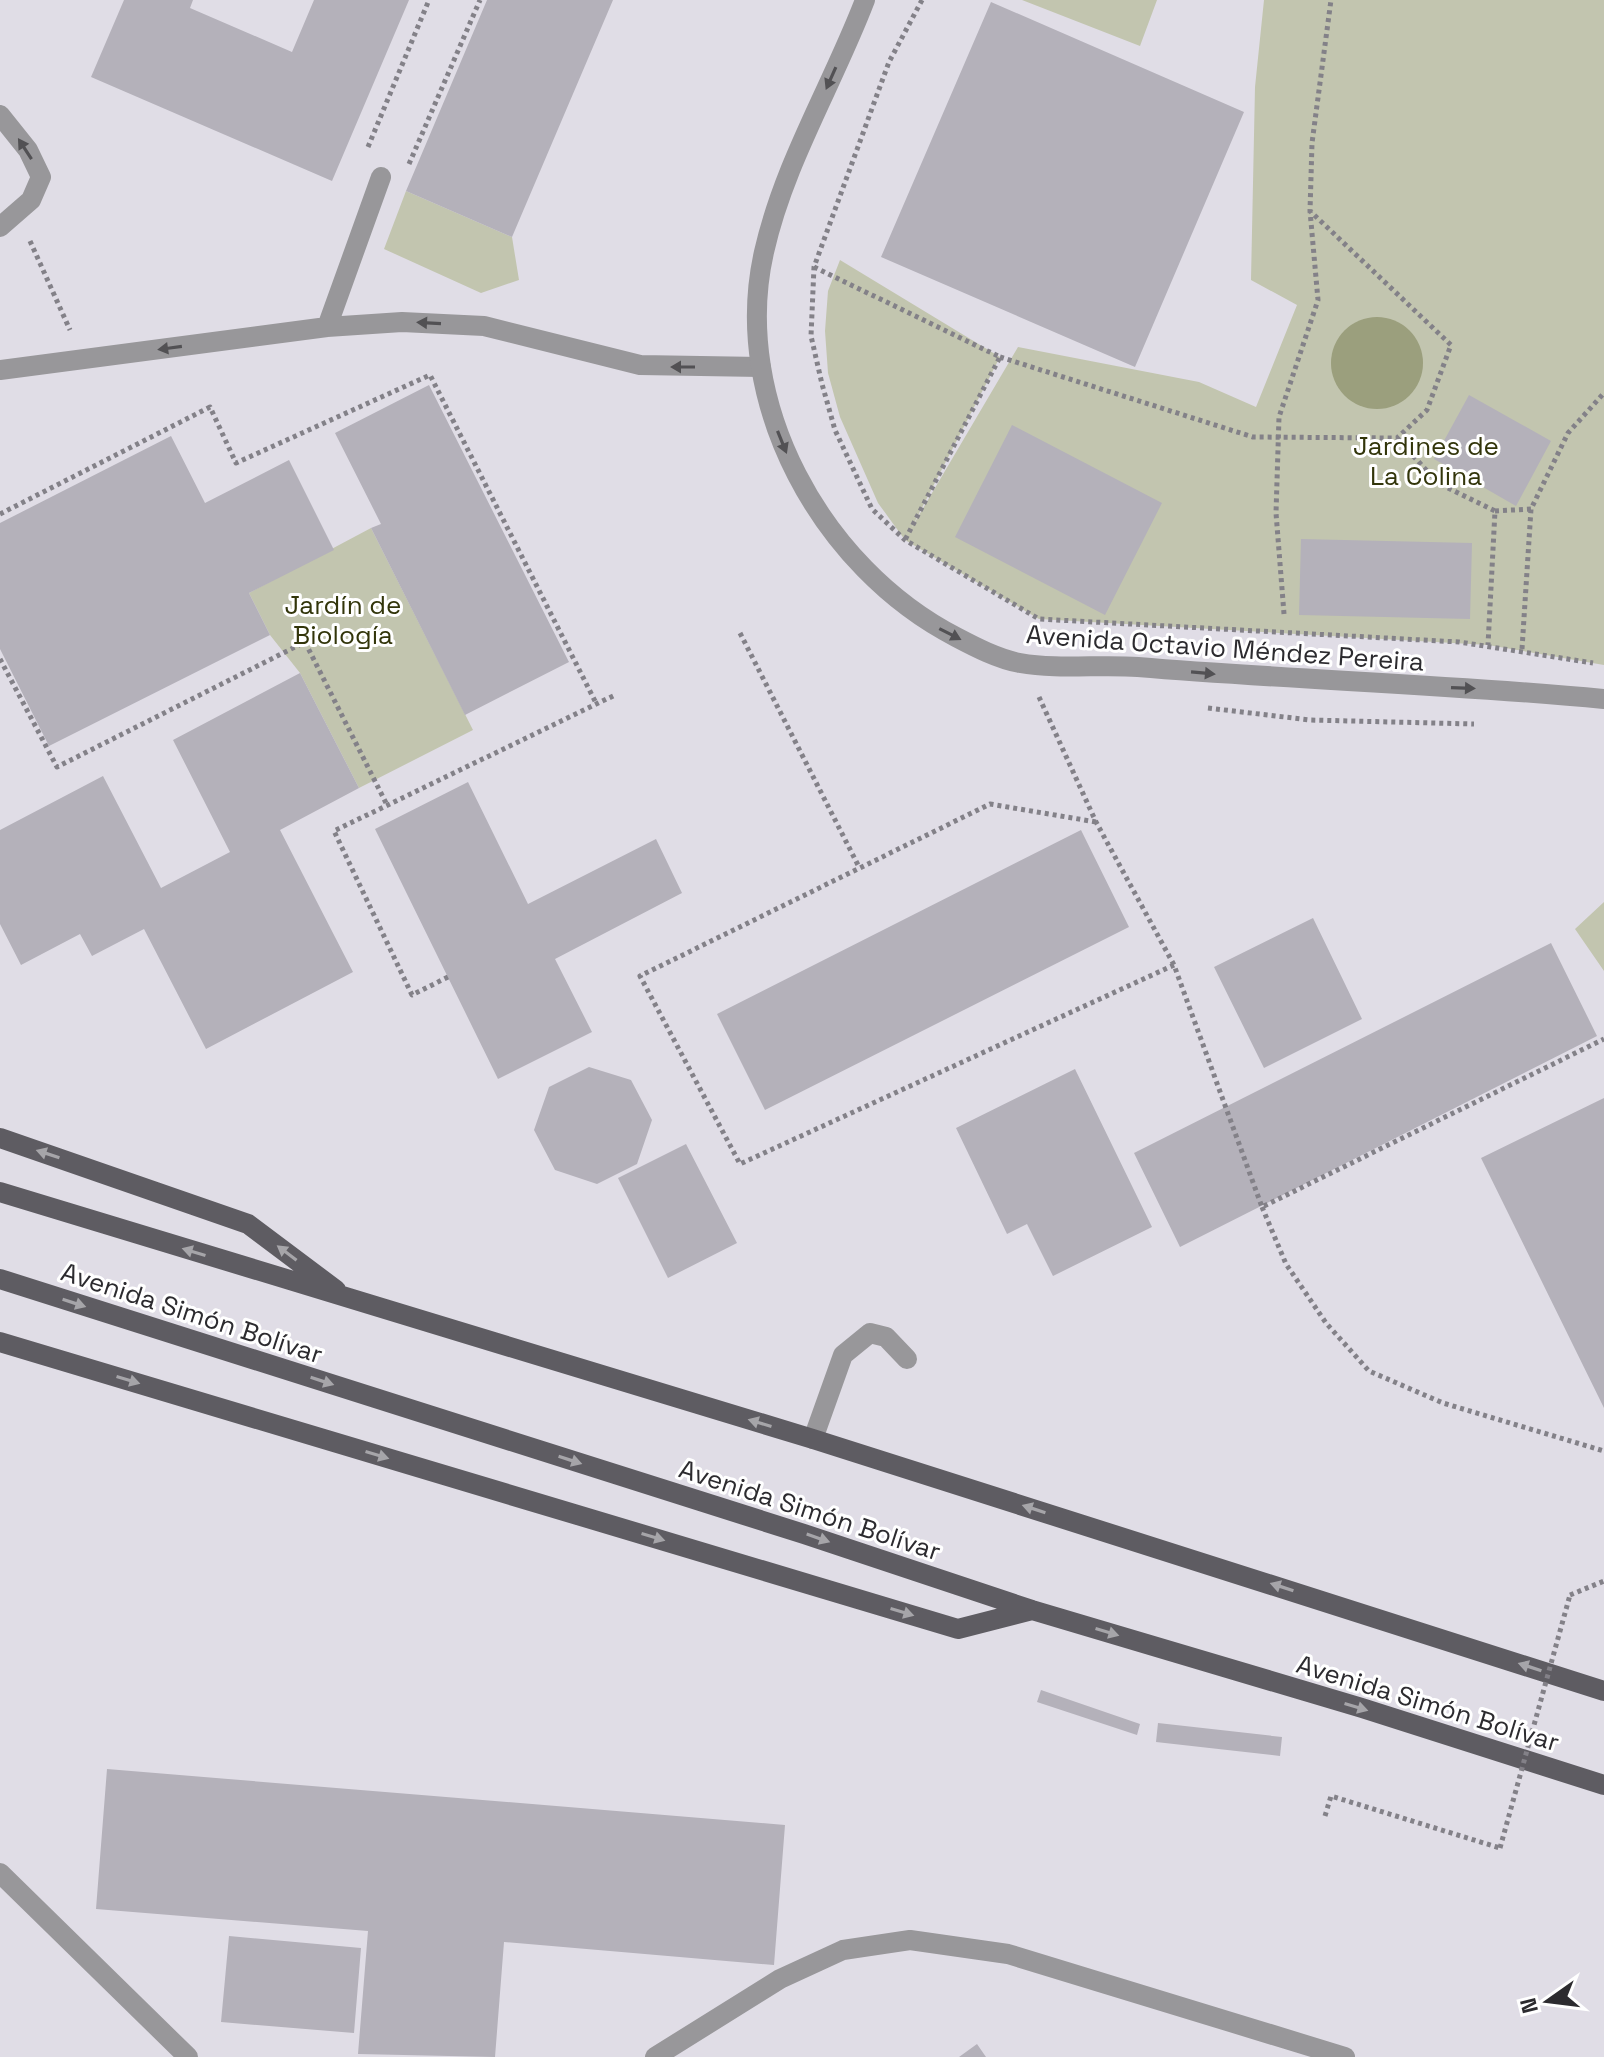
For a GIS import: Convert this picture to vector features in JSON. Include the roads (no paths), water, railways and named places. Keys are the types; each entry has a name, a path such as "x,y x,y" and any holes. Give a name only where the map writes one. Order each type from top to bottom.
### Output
{"main road":[{"path":"0,1138 248,1224 349,1299"},
{"path":"0,1192 813,1439 1604,1691"},
{"name":"Avenida Simón Bolívar","path":"0,1279 804,1534 1032,1610 1362,1708 1604,1785"},
{"path":"0,1342 958,1629 1032,1610"}],"street":[{"name":"Avenida Octavio Méndez Pereira","path":"865,0 789,172 763,253 758,316 761,367 774,422 796,478 829,526 878,582 931,624 975,647 1020,663 1127,666 1300,681 1510,690 1604,699"},
{"path":"0,115 28,150 41,177 31,200 0,227"},
{"path":"327,327 381,177"},
{"path":"0,370 327,327 402,322 484,326 640,365 761,367"},
{"path":"813,1439 843,1355 870,1333 886,1337 907,1359"},
{"path":"1584,1685 1604,1679"},
{"path":"0,1873 188,2057"},
{"path":"655,2057 780,1979 843,1950 910,1940 1008,1954 1345,2057"}],"park label":[{"name":"Jardines de La Colina","path":"1426,461"},
{"name":"Jardín de Biología","path":"343,620"}]}
